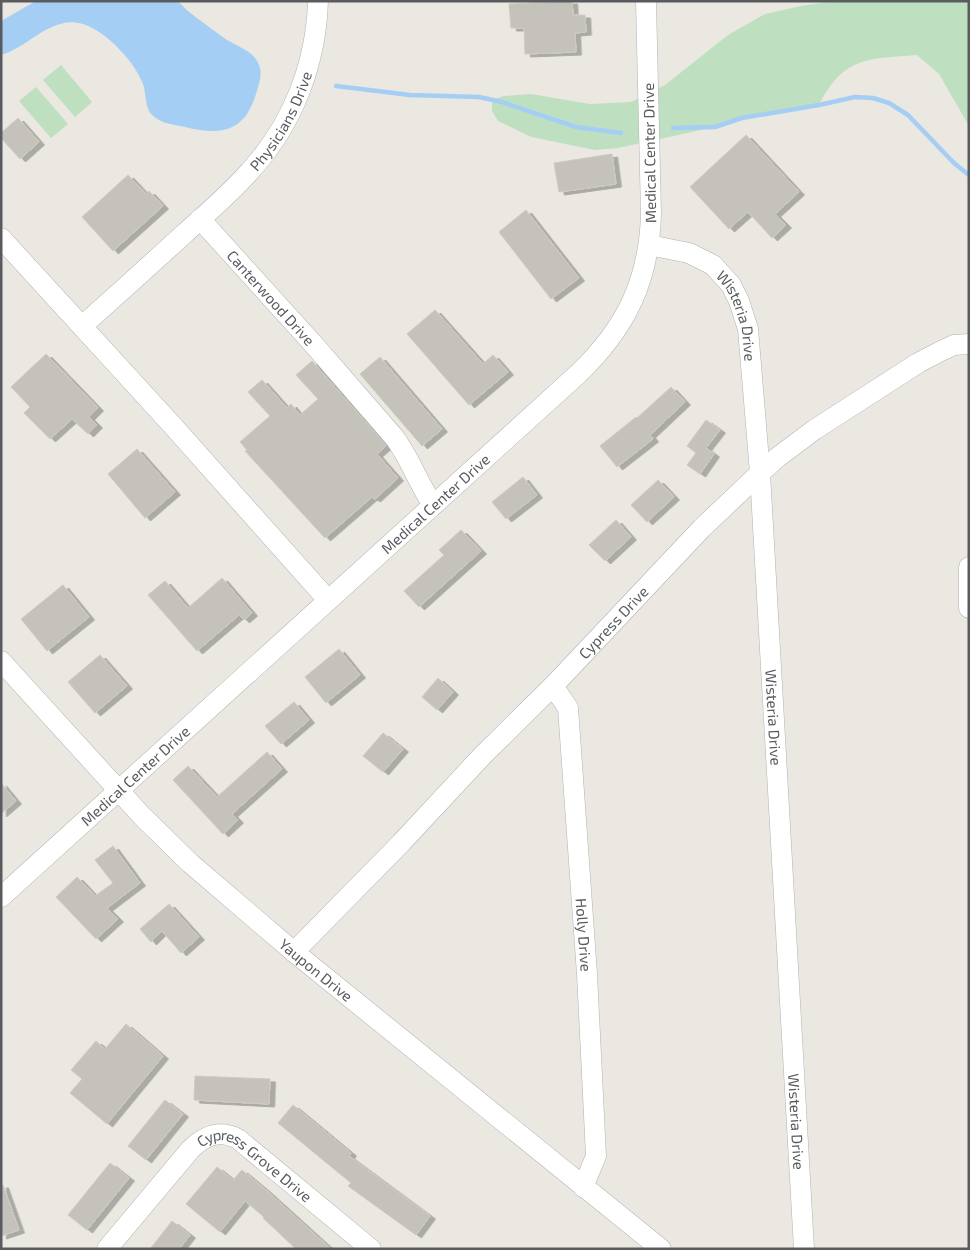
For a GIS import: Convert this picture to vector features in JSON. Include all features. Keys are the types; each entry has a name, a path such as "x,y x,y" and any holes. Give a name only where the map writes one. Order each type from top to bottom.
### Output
{"street":[{"name":"Physicians Drive","path":"200,220 251,170 266,152 292,110 309,65 315,34 318,1"},
{"name":"Medical Center Drive","path":"1,897 578,374 608,343 634,299 644,270 649,245 650,199 646,1"},
{"path":"82,326 200,220"},
{"name":"Canterwood Drive","path":"200,220 315,346 394,437 405,452 433,505"},
{"path":"1,238 328,600"},
{"name":"Wisteria Drive","path":"649,245 671,248 701,258 713,266 723,276 739,301 745,314 750,342 760,473 804,1249"},
{"name":"Cypress Drive","path":"294,952 401,843 483,755 553,686 702,528 760,473 814,430 918,363 941,350 969,344"},
{"path":"969,566 969,608"},
{"name":"Yaupon Drive","path":"1,661 161,836 190,863 294,952 661,1249"},
{"name":"Holly Drive","path":"553,686 568,708 585,947 596,1156 583,1187"},
{"name":"Cypress Grove Drive","path":"107,1249 190,1150 206,1137 220,1134 238,1139 371,1249"}],"green space":[{"path":"834,1 969,1 969,126 939,74 917,55 859,63 838,77 828,89 819,105 742,118 715,127 618,148 595,150 531,137 498,121 492,111 492,100 504,96 531,94 590,104 631,102 665,85 728,35 765,14"},
{"path":"61,65 92,102 75,117 43,80"},
{"path":"36,87 68,124 51,138 19,101"}],"water":[{"path":"36,1 176,1 224,38 255,58 261,72 248,113 233,127 223,130 199,130 162,122 149,111 143,84 127,57 101,33 83,24 72,22 51,27 1,55 1,21"}],"building":[{"path":"572,1 573,15 585,15 586,32 575,33 576,52 525,54 524,28 511,28 509,4"},
{"path":"18,118 39,142 20,159 1,138 1,133"},
{"path":"746,135 799,192 775,214 786,225 772,238 748,212 729,229 690,187"},
{"path":"612,154 616,184 559,192 554,163"},
{"path":"128,175 146,194 149,191 163,206 113,251 82,217"},
{"path":"526,210 579,278 551,299 499,232"},
{"path":"435,310 483,364 493,355 508,372 469,405 407,334"},
{"path":"46,354 98,408 89,417 97,425 88,434 72,419 50,439 24,413 30,407 11,387"},
{"path":"380,357 442,429 422,446 360,374"},
{"path":"312,361 385,444 386,446 377,454 398,478 375,499 372,497 325,538 245,451 247,450 240,442 270,416 248,392 262,380 287,408 291,404 300,415 318,399 296,375"},
{"path":"671,387 685,402 650,435 653,439 617,467 600,446 637,418"},
{"path":"706,420 720,430 706,448 714,454 700,474 687,465 696,453 687,446"},
{"path":"137,449 175,492 145,518 108,474"},
{"path":"523,477 537,495 506,519 492,502"},
{"path":"658,480 674,497 647,522 631,505"},
{"path":"616,520 631,537 605,561 589,545"},
{"path":"461,530 481,551 419,607 404,591 444,555 439,550"},
{"path":"222,578 252,613 244,620 239,615 197,651 148,595 165,581 188,608"},
{"path":"63,585 89,617 47,651 21,619"},
{"path":"339,649 360,675 326,703 305,677"},
{"path":"100,655 127,686 95,713 68,682"},
{"path":"438,678 453,692 437,710 422,697"},
{"path":"294,702 309,720 281,744 265,726"},
{"path":"383,733 403,749 383,772 363,756"},
{"path":"267,752 282,769 232,814 238,820 223,834 173,780 188,766 217,797"},
{"path":"1,783 16,801 1,814"},
{"path":"113,846 140,883 107,908 118,919 96,939 56,897 77,877 95,896 113,883 95,860"},
{"path":"169,904 199,937 181,953 162,931 151,942 140,929"},
{"path":"126,1024 163,1056 107,1124 70,1093 82,1079 71,1070 96,1041 105,1049"},
{"path":"195,1076 270,1079 269,1104 194,1100"},
{"path":"165,1100 183,1114 146,1160 128,1146"},
{"path":"293,1105 351,1153 349,1156 430,1216 416,1235 348,1186 351,1183 278,1123"},
{"path":"110,1163 129,1178 87,1230 68,1215"},
{"path":"217,1167 233,1180 242,1170 331,1249 296,1249 245,1201 220,1232 186,1204"},
{"path":"1,1185 3,1185 19,1230 1,1236"},
{"path":"172,1221 190,1235 179,1249 150,1249"}],"waterway":[{"path":"336,86 410,95 479,97 502,102 576,127 621,133"},
{"path":"673,128 715,127 742,118 855,97 873,98 889,103 908,115 954,163 969,175"}]}
